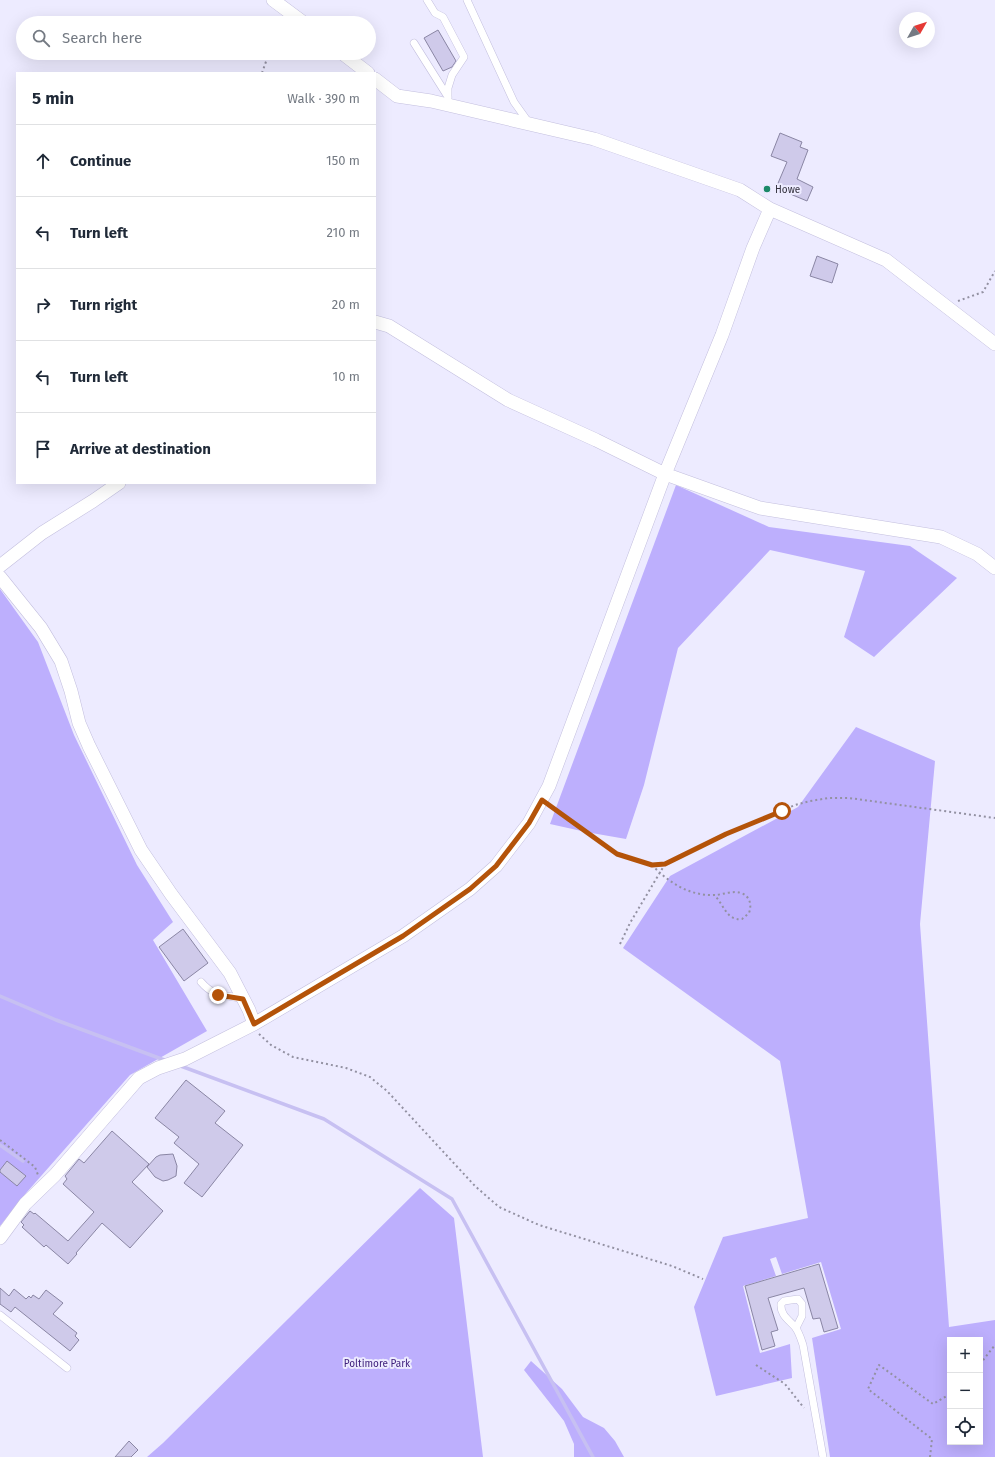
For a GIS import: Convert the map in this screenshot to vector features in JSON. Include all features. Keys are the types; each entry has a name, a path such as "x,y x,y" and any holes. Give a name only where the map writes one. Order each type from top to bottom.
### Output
{"street":[{"path":"273,0 295,16"},
{"path":"351,60 367,72"},
{"path":"376,80 397,96 448,101 530,124 594,139 733,187 770,208 886,260 995,344"},
{"path":"0,1238 25,1204 55,1175 140,1078 158,1068 185,1059 254,1024 403,936 470,889 496,866 529,823 552,779 665,474 722,335 753,248 770,208"},
{"path":"376,322 388,326 508,400 596,440 665,474 760,508 941,537 977,554 995,568"},
{"path":"0,566 42,533 118,484"},
{"path":"0,577 42,628 61,661 84,734 141,850 171,894 230,973 254,1024"}],"lane":[{"path":"427,0 435,13 443,17 464,57 452,75 448,88 448,101"},
{"path":"467,0 514,102 530,124"},
{"path":"414,43 448,101"},
{"path":"201,982 209,990 218,995 243,999"},
{"path":"0,1315 67,1368"},
{"path":"796,1328 803,1345 822,1457"}],"path":[{"path":"262,72 267,60"},
{"path":"946,306 983,292 995,271"},
{"path":"542,800 617,854 652,865 665,864 726,834 795,805 816,800 849,798 995,818"},
{"path":"620,944 630,923 665,864"},
{"path":"652,865 660,873 681,888 702,895 742,893 751,904 749,913 742,919 732,918 714,895"},
{"path":"254,1024 260,1036 271,1045 293,1057 346,1068 370,1077 388,1091 475,1186 499,1207 539,1225 672,1266 703,1279"},
{"path":"0,1140 35,1167 42,1187"},
{"path":"983,1360 995,1345"},
{"path":"756,1365 785,1384 806,1412"},
{"path":"930,1457 932,1439 868,1389 879,1366 933,1404 947,1396"}],"green space":[{"path":"676,485 769,527 910,546 957,578 874,657 844,637 865,571 770,550 678,648 644,785 626,839 550,824"},
{"path":"0,589 38,642 74,735 137,865 173,922 153,940 207,1031 130,1075 27,1192 0,1226"},
{"path":"856,727 935,761 920,924 949,1327 995,1320 995,1457 830,1457 812,1338 841,1329 821,1262 782,1274 776,1257 770,1259 776,1276 743,1286 760,1353 790,1344 792,1378 716,1396 694,1307 723,1237 808,1218 780,1061 623,948 670,876 798,807"},
{"name":"Poltimore Park","path":"420,1188 454,1218 483,1457 147,1457 163,1443"},
{"path":"531,1361 562,1389 583,1417 604,1428 615,1441 624,1457 574,1457 574,1444 564,1421 524,1370"}],"building":[{"path":"438,30 456,61 452,67 443,71 424,38"},
{"path":"780,133 802,142 800,147 808,150 797,179 813,187 807,201 776,188 787,162 771,156"},
{"path":"817,256 838,264 832,283 810,276"},
{"path":"183,929 208,963 184,981 159,947"},
{"path":"186,1080 225,1111 215,1123 243,1145 202,1197 184,1183 199,1164 174,1143 179,1137 155,1118"},
{"path":"112,1131 149,1164 132,1182 163,1211 130,1248 102,1223 68,1264 46,1245 44,1247 22,1227 24,1225 21,1222 30,1211 34,1214 35,1213 68,1241 94,1212 63,1184 67,1179 65,1176 79,1159 84,1163"},
{"path":"173,1154 177,1166 176,1176 163,1181 155,1177 147,1167 156,1157 160,1155"},
{"path":"7,1161 26,1176 17,1186 0,1172"},
{"path":"819,1264 838,1328 824,1332 820,1318 813,1319 804,1288 768,1298 778,1330 771,1332 775,1346 762,1350 745,1286"},
{"path":"0,1288 9,1296 14,1289 26,1299 29,1296 31,1298 33,1295 39,1299 46,1290 63,1303 53,1314 77,1333 75,1336 79,1340 70,1351 15,1307 11,1312 0,1304"},
{"path":"129,1441 138,1450 131,1457 115,1457"}],"waterway":[{"path":"0,996 56,1020 167,1061"},
{"path":"178,1065 324,1119 452,1199 593,1457"},
{"path":"0,1145 23,1161"}],"place":[{"name":"Howe","path":"767,189"}],"route":[{"path":"218,995 243,999 254,1024 403,936 470,889 496,866 529,823 542,800 617,854 652,865 665,864 726,834 782,811"}]}
